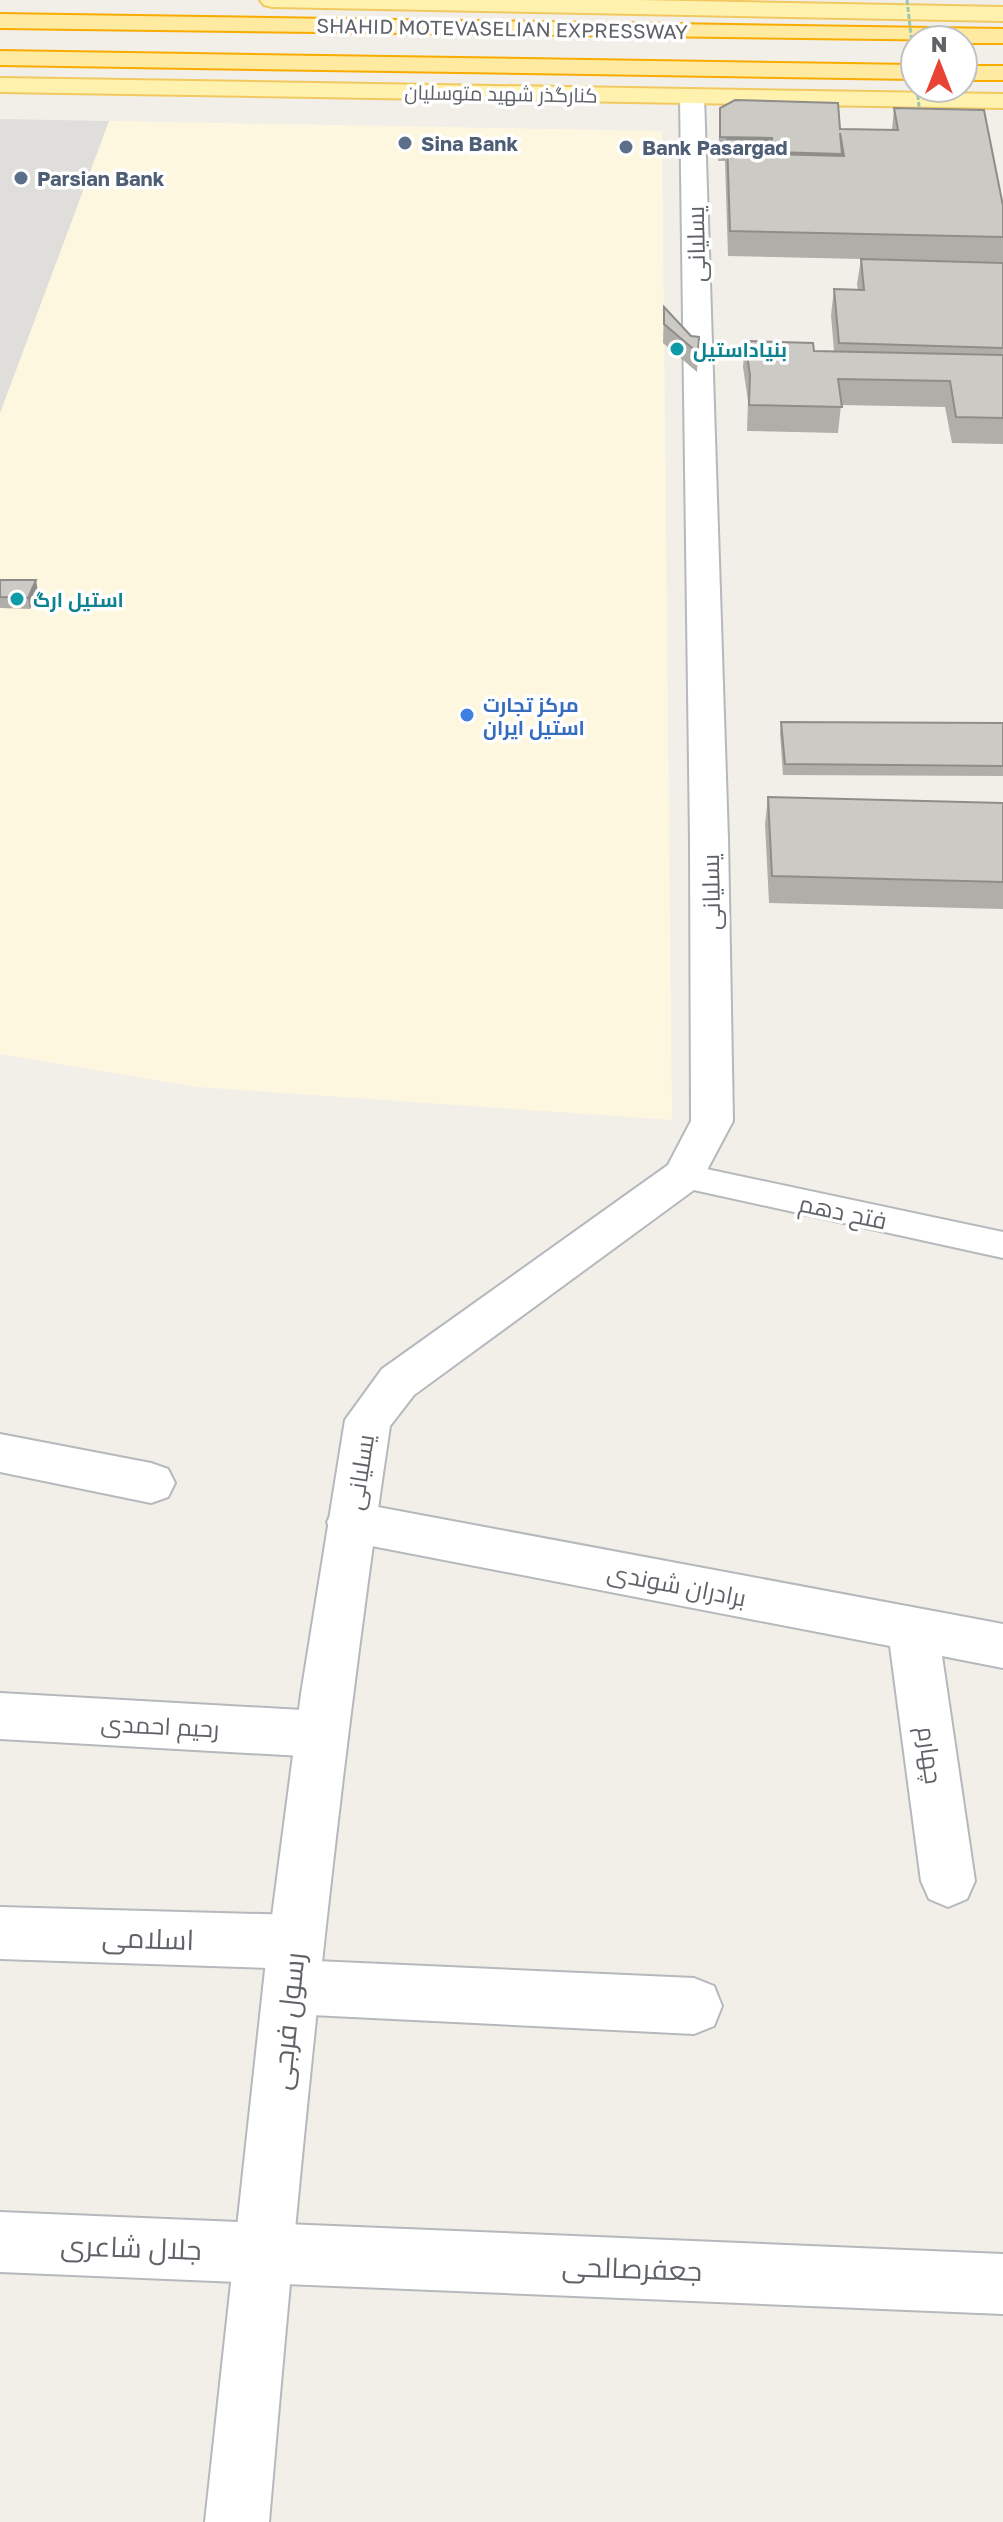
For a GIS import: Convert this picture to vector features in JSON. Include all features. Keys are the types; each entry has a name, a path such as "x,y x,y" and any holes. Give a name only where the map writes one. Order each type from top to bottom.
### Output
{"highway":[{"path":"536,28 997,13"},
{"name":"SHAHID MOTEVASELIAN EXPRESSWAY","path":"0,21 1003,36"},
{"name":"SHAHID MOTEVASELIAN EXPRESSWAY","path":"0,58 899,71"},
{"path":"979,73 1003,73"}],"main road":[{"path":"272,0 997,13"},
{"name":"کنارگذر شهید متوسلیان","path":"0,85 1003,101"}],"street":[{"name":"یسلیانی","path":"351,1522 368,1420 398,1382 683,1176 712,1121 709,839 692,96"},
{"path":"0,1453 151,1483"},
{"name":"برادران شوندی","path":"351,1522 1003,1646"},
{"name":"رسول فرجی","path":"237,2522 261,2252 320,1734 351,1522"},
{"name":"چهارم","path":"913,1628 948,1881"},
{"name":"رحیم احمدی","path":"0,1716 320,1734"},
{"name":"اسلامی","path":"0,1933 694,2006"},
{"name":"جلال شاعری","path":"0,2242 261,2252"},
{"name":"جعفرصالحی","path":"261,2252 1003,2284"}],"lane":[{"name":"فتح دهم","path":"683,1176 1003,1245"}],"path":[{"path":"907,0 910,24"},
{"path":"919,104 921,121"}],"shaded area":[{"path":"0,119 109,121 0,413"},
{"path":"109,121 662,131 672,1120 197,1087 0,1054 0,413"}],"building":[{"path":"735,100 838,103 840,129 898,130 894,108 984,110 1003,206 1003,237 730,231 727,139 770,140 771,154 844,156 840,133 842,154 773,152 772,138 720,137 720,108"},
{"path":"861,259 1003,263 1003,348 839,343 834,289 864,290"},
{"path":"664,307 691,336 699,337 698,353 664,324"},
{"path":"745,341 813,343 814,351 1003,355 1003,418 956,417 950,381 838,379 842,407 749,405 750,375"},
{"path":"0,580 36,580 28,598 0,597"},
{"path":"781,722 1003,723 1003,766 785,764"},
{"path":"768,797 1003,803 1003,882 772,876"}],"place":[{"name":"Sina Bank","path":"405,143"},
{"name":"Bank Pasargad","path":"626,147"},
{"name":"Parsian Bank","path":"21,178"},
{"name":"بنیاداستیل","path":"677,349"},
{"name":"استیل ارگ","path":"17,599"},
{"name":"مرکز تجارت استیل ایران","path":"467,715"}]}
